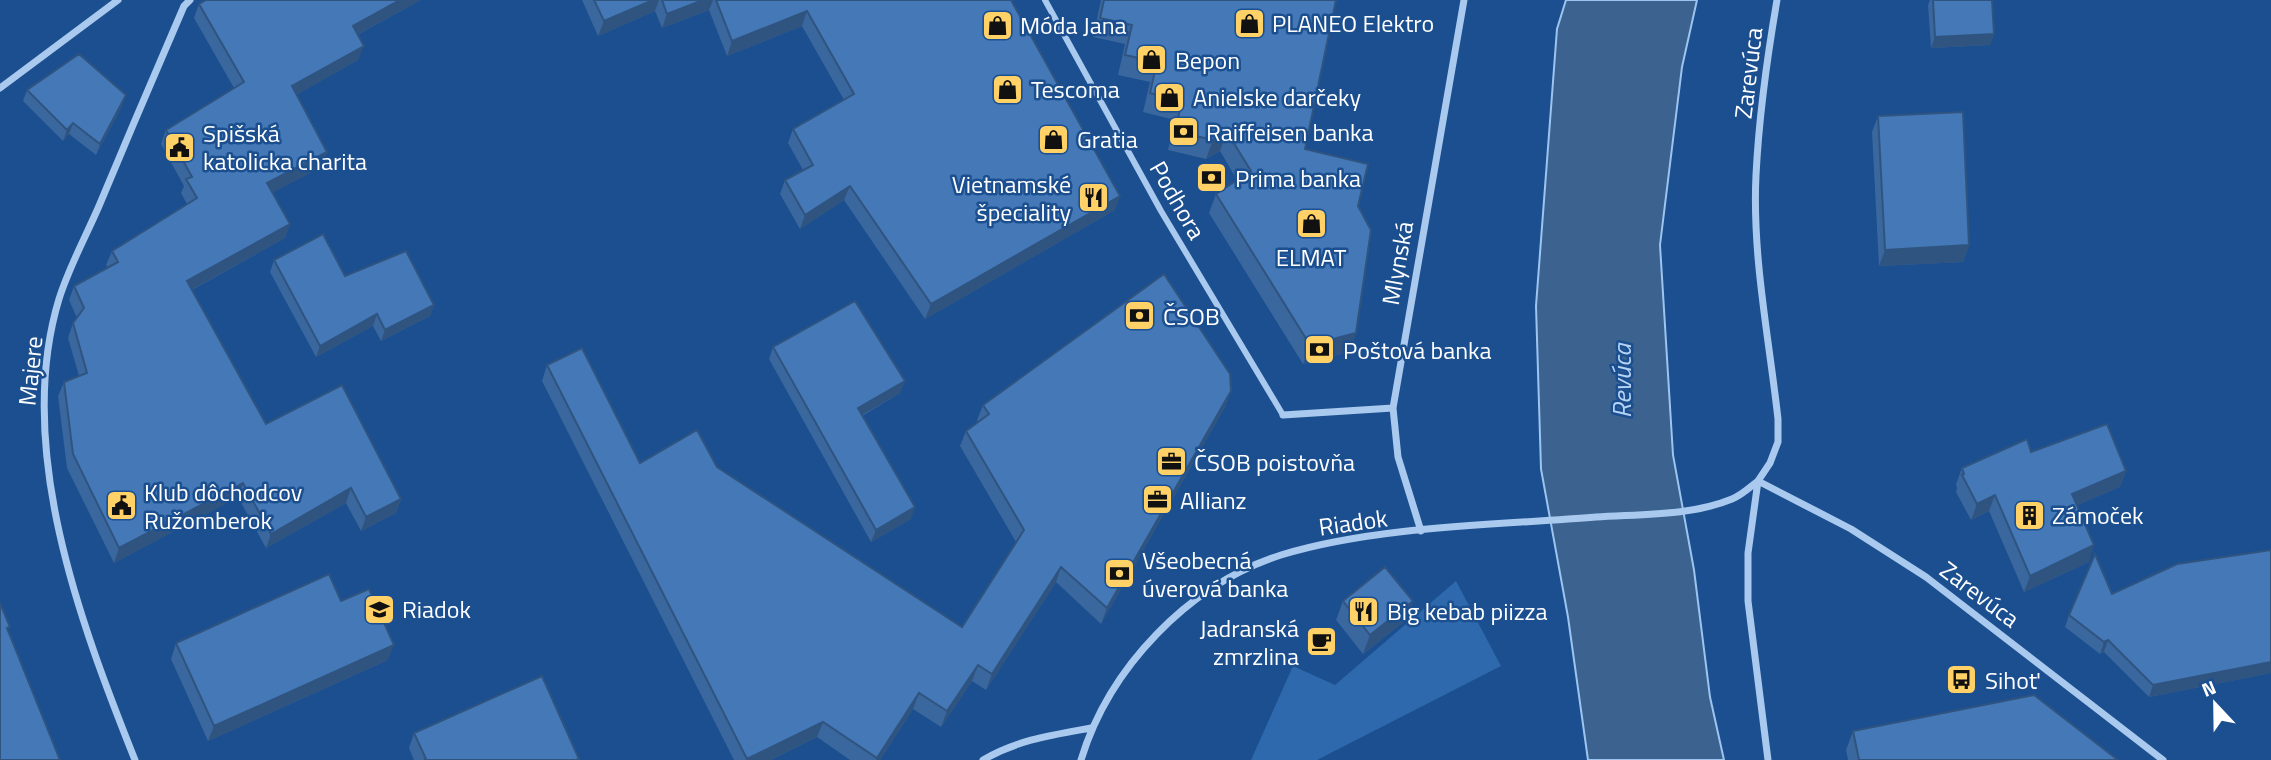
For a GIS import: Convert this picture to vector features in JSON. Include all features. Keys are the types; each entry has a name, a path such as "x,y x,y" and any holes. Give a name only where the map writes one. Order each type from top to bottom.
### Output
{"street":[{"path":"0,88 118,0"},
{"name":"Majere","path":"135,760 103,681 63,546 46,457 44,381 59,299 184,6 190,0"},
{"name":"Podhora","path":"1045,0 1161,211 1283,415"},
{"name":"Mlynská","path":"1421,531 1398,457 1393,408 1464,0"},
{"name":"Zarevúca","path":"1768,760 1748,601 1748,553 1758,481 1770,463 1778,442 1778,419 1759,264 1756,177 1766,64 1777,0"},
{"path":"1283,415 1393,408"},
{"name":"Zarevúca","path":"1758,481 1851,529 1926,576 2163,760"},
{"name":"Riadok","path":"1081,760 1091,728 1126,670 1167,625 1209,592 1278,556 1322,544 1421,531 1688,511 1735,498 1758,481"},
{"path":"982,760 1004,748 1032,738 1091,728"}],"shaded area":[{"path":"1456,581 1501,666 1317,760 1251,760 1293,666 1335,685"}],"water":[{"name":"Revúca","path":"1566,0 1697,0 1682,67 1660,245 1673,455 1694,570 1710,697 1724,760 1588,760 1568,617 1541,469 1536,306 1557,29"}],"building":[{"path":"206,0 400,0 353,26 364,46 292,86 327,152 267,183 290,224 187,281 266,424 342,385 401,499 366,517 351,488 271,534 243,483 119,548 73,454 64,382 87,373 73,323 84,308 74,286 118,262 112,251 197,198 186,179 192,177 166,130 244,82 199,4"},
{"path":"594,0 653,0 604,21"},
{"path":"662,0 703,0 667,14"},
{"path":"716,0 1011,0 1120,196 931,304 850,186 805,215 785,180 813,165 793,129 854,94 807,11 732,41"},
{"path":"1104,0 1336,0 1305,149 1368,164 1358,206 1371,230 1356,333 1310,345 1216,194 1251,171 1227,132 1213,140 1175,131 1182,101 1150,93 1157,62 1125,55 1132,25 1100,18"},
{"path":"1933,0 1992,0 1994,34 1935,37"},
{"path":"79,54 126,95 100,144 73,123 67,130 27,90"},
{"path":"1963,112 1969,245 1885,250 1878,116"},
{"path":"323,234 345,276 406,251 434,305 385,330 377,314 320,346 274,260"},
{"path":"1164,274 1230,374 1231,391 1107,608 1061,567 992,674 978,665 947,711 919,693 877,758 823,722 747,759 547,365 582,348 640,463 697,430 717,467 962,627 1024,530 966,431 989,414 983,405"},
{"path":"855,301 905,381 858,408 915,507 876,530 773,347"},
{"name":"Zámoček","path":"2107,424 2126,471 2072,494 2094,545 2030,576 1995,495 1977,504 1962,475 1962,468 2027,439 2031,452"},
{"path":"2271,550 2271,662 2153,685 2108,640 2104,642 2069,615 2095,554 2112,594 2177,564"},
{"path":"1385,567 1413,601 1370,635 1343,601"},
{"path":"329,574 341,601 369,589 394,645 214,726 176,643"},
{"path":"0,603 10,627 7,628 60,760 0,760"},
{"path":"542,676 579,759 424,760 426,759 414,733"},
{"path":"2034,695 2118,760 1859,760 1853,731"}],"place":[{"name":"PLANEO Elektro","path":"1249,23"},
{"name":"Móda Jana","path":"997,25"},
{"name":"Bepon","path":"1152,60"},
{"name":"Tescoma","path":"1008,89"},
{"name":"Anielske darčeky","path":"1170,97"},
{"name":"Raiffeisen banka","path":"1183,132"},
{"name":"Gratia","path":"1054,139"},
{"name":"Spišská katolicka charita","path":"180,147"},
{"name":"Prima banka","path":"1212,178"},
{"name":"Vietnamské špeciality","path":"1094,198"},
{"name":"ELMAT","path":"1311,223"},
{"name":"ČSOB","path":"1140,316"},
{"name":"Poštová banka","path":"1320,350"},
{"name":"ČSOB poistovňa","path":"1171,462"},
{"name":"Allianz","path":"1157,500"},
{"name":"Klub dôchodcov Ružomberok","path":"121,506"},
{"name":"Zámoček","path":"2029,515"},
{"name":"Všeobecná úverová banka","path":"1119,574"},
{"name":"Riadok","path":"379,609"},
{"name":"Big kebab piizza","path":"1364,611"},
{"name":"Jadranská zmrzlina","path":"1322,642"},
{"name":"Sihoť","path":"1962,680"}]}
